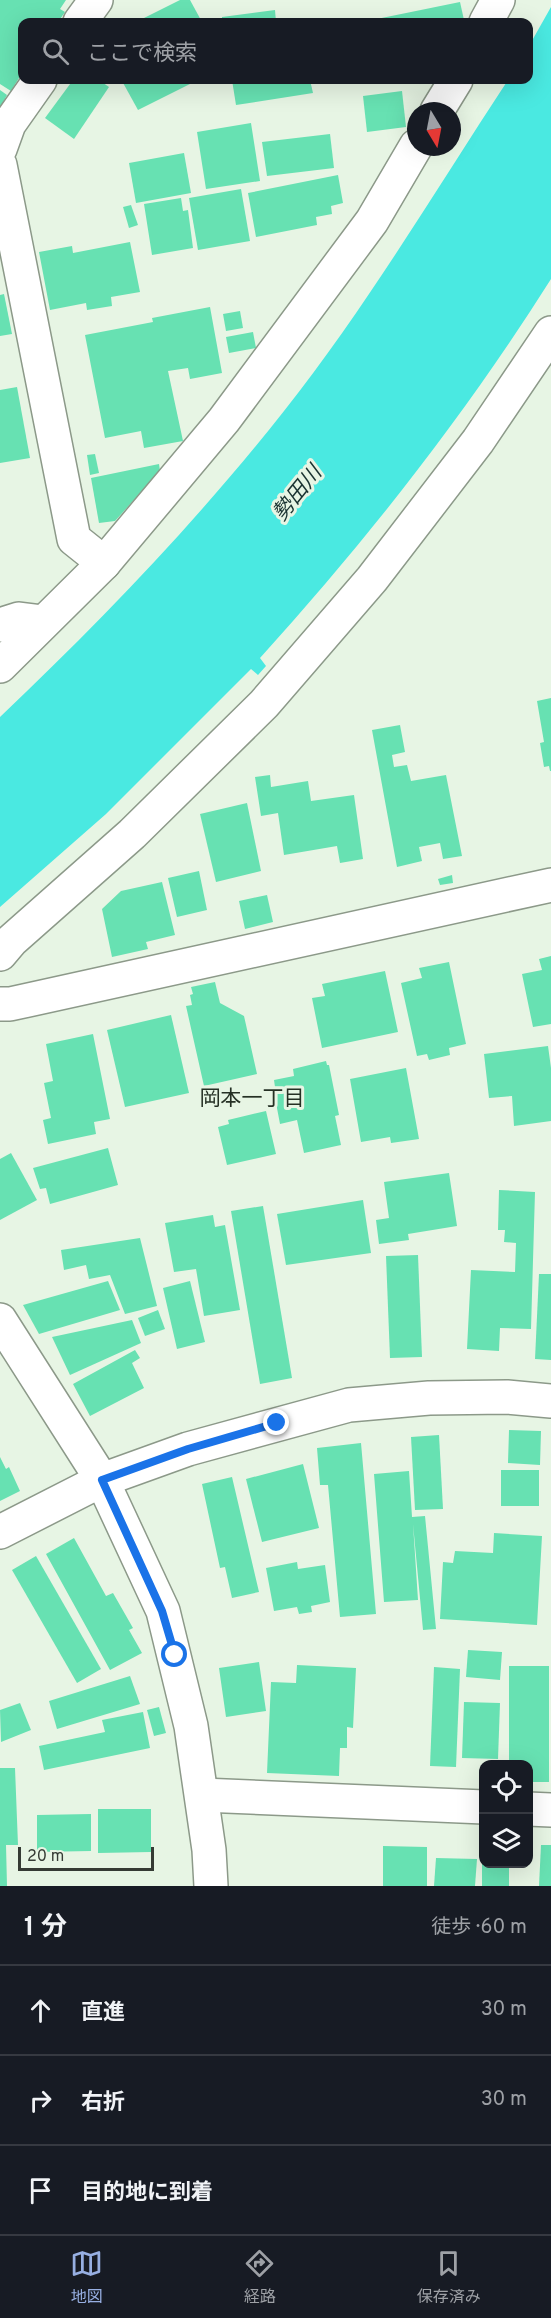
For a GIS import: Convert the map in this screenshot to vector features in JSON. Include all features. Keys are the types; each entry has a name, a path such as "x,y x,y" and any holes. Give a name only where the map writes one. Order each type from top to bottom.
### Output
{"street":[{"path":"83,18 96,0"},
{"path":"488,18 498,0"},
{"path":"0,148 9,124 37,84"},
{"path":"443,102 454,84"},
{"path":"0,666 104,563 224,420 372,220 410,156"},
{"path":"0,165 74,539 104,563"},
{"path":"0,954 11,941 132,834 264,704 372,579 478,441 551,333"},
{"path":"0,625 19,619 43,621"},
{"path":"0,1004 10,1004 551,885"},
{"path":"0,1320 102,1480 162,1611 191,1726 209,1850 211,1886"},
{"path":"0,1532 102,1480 188,1449 349,1405 452,1397 507,1396 551,1401"},
{"path":"202,1795 479,1807"},
{"path":"533,1809 551,1810"}],"water":[{"name":"勢田川","path":"551,7 551,279 485,379 414,475 339,568 260,658 266,666 258,675 251,669 106,814 0,907 0,717 148,569 251,452 344,331 461,156 505,84 533,84 533,39"}],"building":[{"path":"0,0 66,0 60,9 65,12 61,18 18,18 18,80 11,91 0,84"},
{"path":"180,0 190,0 200,18 144,18"},
{"path":"460,2 464,18 382,18"},
{"path":"275,10 276,18 222,18"},
{"path":"70,84 105,84 109,87 74,139 45,118"},
{"path":"124,84 190,84 138,110"},
{"path":"233,84 311,84 313,93 236,105"},
{"path":"0,90 7,95 0,108"},
{"path":"402,91 406,127 367,132 363,96"},
{"path":"251,123 260,181 206,189 197,132"},
{"path":"330,134 334,168 267,176 262,142"},
{"path":"184,153 191,193 136,203 129,163"},
{"path":"338,175 343,203 331,206 332,214 316,217 317,225 256,237 248,193"},
{"path":"241,189 250,241 198,250 189,198"},
{"path":"181,198 183,211 188,210 193,248 152,255 144,204"},
{"path":"131,205 138,225 129,228 123,207"},
{"path":"130,242 140,292 111,297 112,306 87,310 86,303 50,310 39,252 72,246 73,253"},
{"path":"4,294 12,334 0,336 0,295"},
{"path":"210,307 222,373 190,379 188,368 168,371 183,441 144,448 141,431 105,438 85,335 153,322 152,318"},
{"path":"240,311 243,328 226,331 223,314"},
{"path":"253,332 256,348 229,353 226,337"},
{"path":"17,387 30,458 0,463 0,390"},
{"path":"95,454 99,473 90,475 87,455"},
{"path":"159,464 160,471 115,521 99,523 91,478"},
{"path":"551,698 550,771 549,766 544,767 540,743 544,742 537,701"},
{"path":"400,725 405,752 392,755 394,767 407,765 411,781 446,775 462,856 443,859 440,843 419,847 422,861 397,867 372,730"},
{"path":"270,775 271,787 308,781 311,801 354,795 363,859 340,863 337,846 284,855 278,813 261,816 255,777"},
{"path":"247,803 261,871 216,882 200,814"},
{"path":"199,871 207,910 177,917 168,878"},
{"path":"452,875 453,883 440,885 438,879"},
{"path":"162,882 175,935 146,942 148,949 112,957 102,909 121,891"},
{"path":"267,895 273,922 245,929 239,901"},
{"path":"551,956 551,1024 533,1027 522,974 542,970 539,959"},
{"path":"449,962 466,1044 449,1048 450,1055 429,1060 427,1054 417,1056 401,983 422,978 419,968"},
{"path":"385,971 398,1032 322,1048 312,998 325,996 322,984"},
{"path":"215,982 220,1003 244,1016 257,1074 204,1086 186,1006 192,1005 191,987"},
{"path":"171,1015 189,1093 125,1107 107,1030"},
{"path":"93,1034 110,1119 94,1122 96,1134 48,1144 43,1120 51,1118 44,1083 53,1081 46,1044"},
{"path":"548,1046 551,1068 551,1121 514,1126 512,1096 489,1098 484,1054"},
{"path":"326,1061 329,1065 339,1115 335,1116 341,1145 304,1153 297,1120 280,1124 273,1087 275,1087 274,1080 294,1076 293,1069"},
{"path":"406,1068 419,1139 391,1143 390,1137 361,1142 350,1079"},
{"path":"266,1111 276,1154 227,1165 218,1127 229,1124 228,1120"},
{"path":"108,1148 118,1185 50,1204 46,1188 40,1189 33,1168"},
{"path":"11,1153 37,1200 0,1220 0,1159"},
{"path":"449,1173 457,1226 408,1234 409,1240 379,1244 376,1220 389,1218 384,1182"},
{"path":"499,1190 535,1192 531,1329 500,1328 499,1351 467,1349 471,1270 515,1272 516,1243 504,1242 505,1230 498,1230"},
{"path":"363,1200 371,1253 286,1265 277,1214"},
{"path":"263,1206 292,1378 260,1384 231,1211"},
{"path":"213,1215 215,1227 225,1225 240,1310 204,1316 196,1269 174,1272 165,1223"},
{"path":"140,1238 157,1306 125,1314 110,1275 89,1279 86,1265 64,1270 61,1250"},
{"path":"418,1255 422,1357 390,1358 386,1256"},
{"path":"539,1274 551,1274 551,1360 535,1359"},
{"path":"108,1281 120,1310 39,1334 23,1305"},
{"path":"190,1281 205,1342 177,1349 163,1288"},
{"path":"158,1310 165,1329 145,1336 138,1318"},
{"path":"132,1320 141,1343 70,1375 52,1337"},
{"path":"135,1350 140,1358 132,1363 144,1388 90,1416 73,1384"},
{"path":"509,1430 541,1431 540,1465 508,1463"},
{"path":"439,1435 443,1509 415,1510 411,1437"},
{"path":"361,1443 376,1614 340,1617 328,1485 320,1485 317,1448"},
{"path":"0,1457 6,1469 9,1467 20,1491 0,1501"},
{"path":"303,1464 319,1528 262,1542 246,1479"},
{"path":"501,1470 539,1470 539,1506 501,1506"},
{"path":"409,1471 412,1517 425,1516 436,1629 423,1630 413,1524 418,1600 384,1602 374,1474"},
{"path":"232,1477 259,1592 232,1598 225,1567 220,1568 202,1484"},
{"path":"494,1533 542,1536 537,1625 440,1619 443,1562 453,1563 455,1551 493,1553"},
{"path":"74,1538 106,1596 113,1593 133,1628 129,1630 142,1653 110,1670 46,1554"},
{"path":"36,1556 101,1669 77,1683 12,1570"},
{"path":"297,1562 298,1569 325,1565 330,1602 311,1606 312,1612 299,1614 297,1607 274,1611 266,1568"},
{"path":"468,1650 502,1652 500,1680 466,1677"},
{"path":"259,1662 266,1711 226,1717 219,1668"},
{"path":"297,1665 356,1668 353,1728 347,1727 347,1748 340,1748 339,1776 267,1773 271,1682 296,1683"},
{"path":"509,1666 549,1666 549,1782 533,1782 533,1760 509,1760"},
{"path":"434,1667 460,1669 456,1767 430,1766"},
{"path":"130,1676 140,1704 57,1729 49,1701"},
{"path":"464,1702 500,1703 498,1759 462,1758"},
{"path":"20,1703 31,1730 1,1742 0,1710"},
{"path":"159,1707 166,1733 154,1736 147,1710"},
{"path":"143,1712 150,1748 44,1770 39,1746 105,1732 102,1720"},
{"path":"0,1768 15,1768 18,1845 6,1845 7,1886 0,1886"},
{"path":"98,1809 151,1809 151,1852 98,1853"},
{"path":"91,1814 91,1851 37,1852 37,1815"},
{"path":"541,1845 551,1845 551,1886 539,1886"},
{"path":"383,1846 427,1847 427,1886 383,1886"},
{"path":"436,1858 477,1859 475,1886 434,1886"},
{"path":"482,1868 509,1868 509,1886 482,1886"}],"district":[{"name":"岡本一丁目","path":"252,1098"}],"route":[{"path":"175,1655 162,1611 102,1480 188,1449 277,1423"}]}
